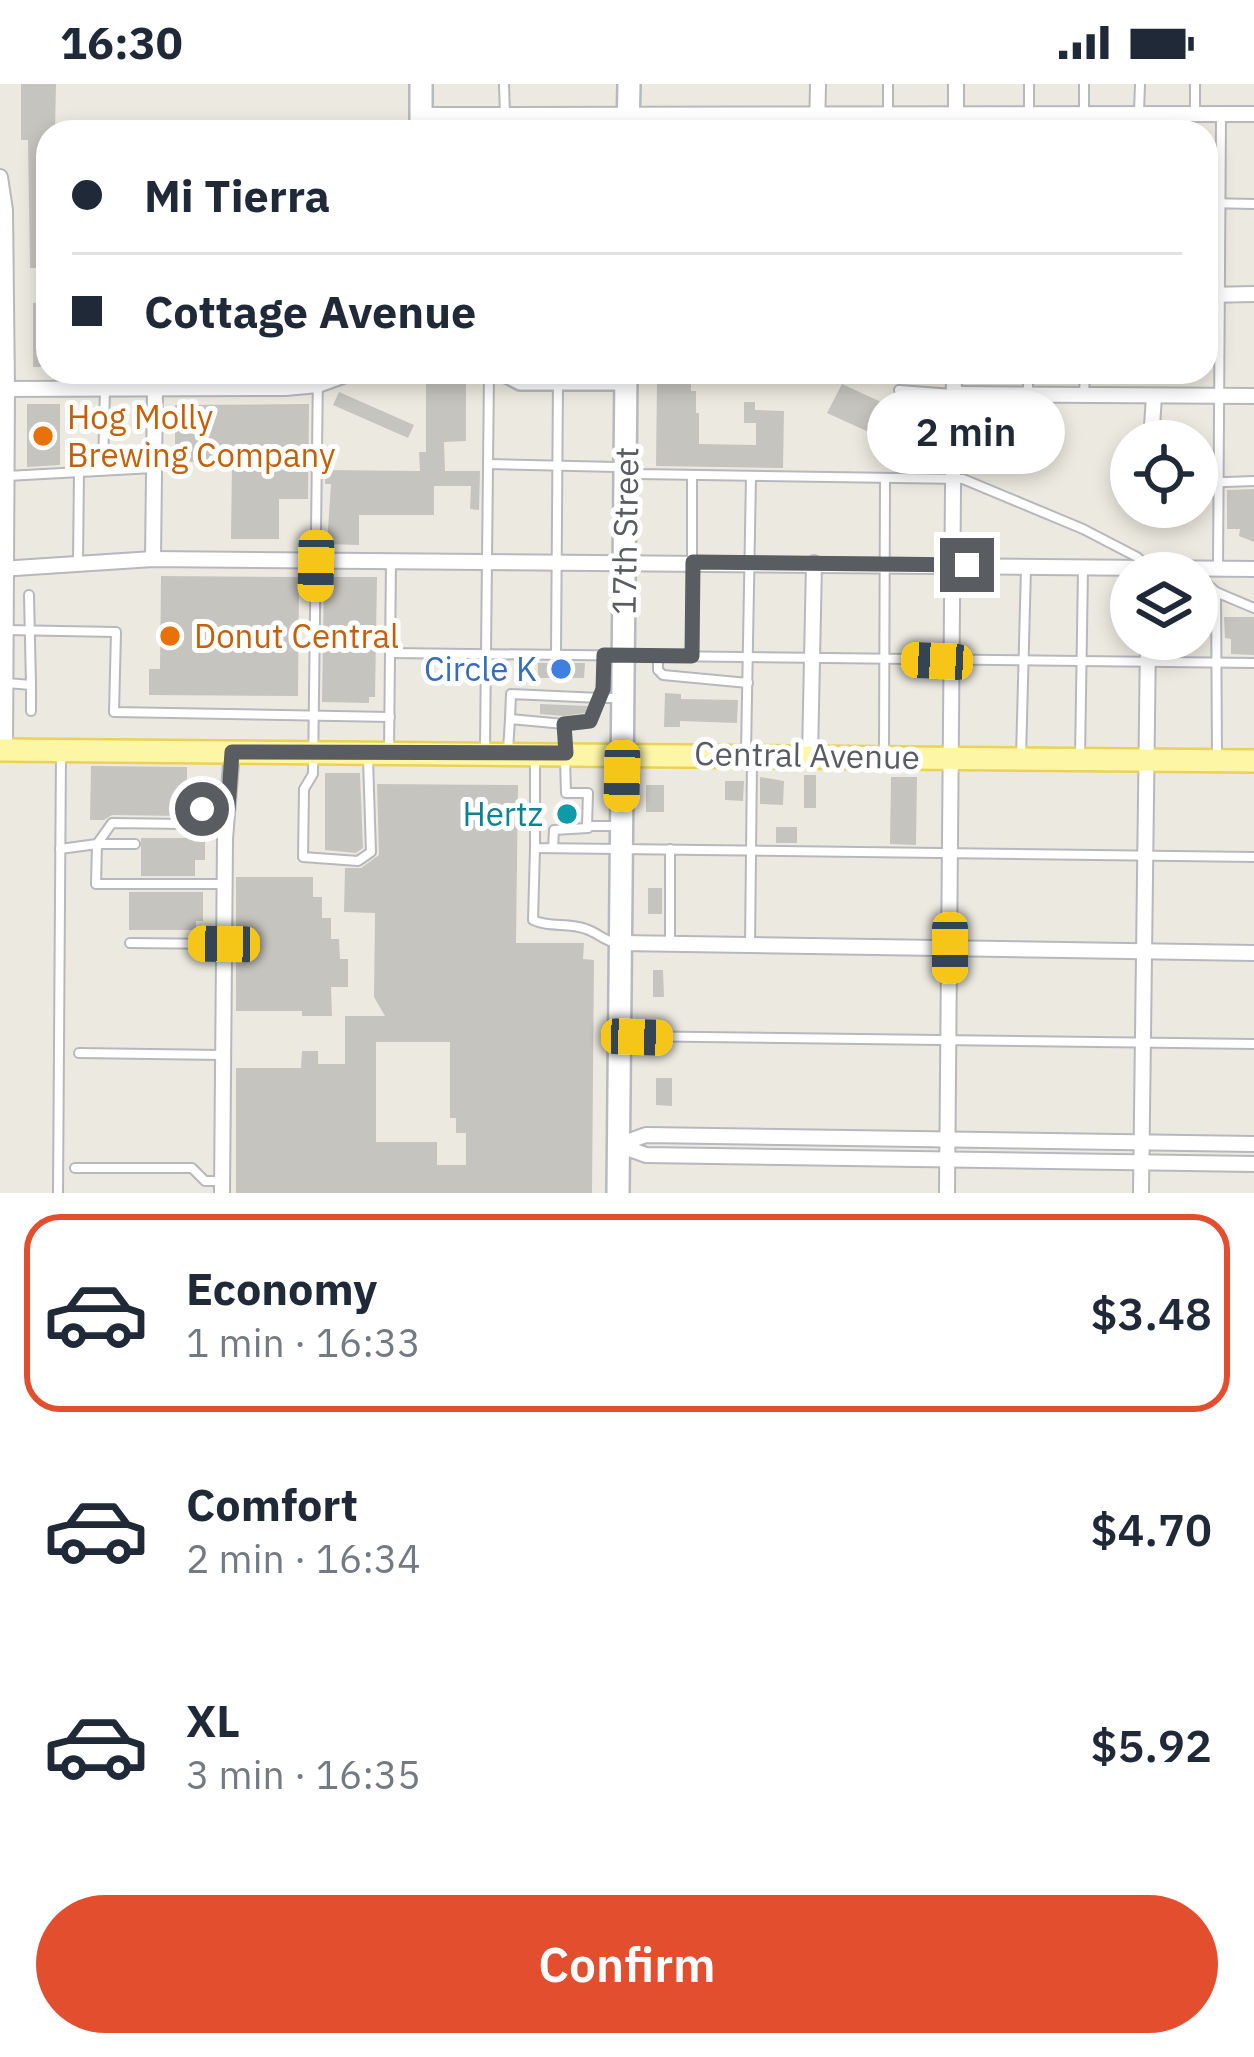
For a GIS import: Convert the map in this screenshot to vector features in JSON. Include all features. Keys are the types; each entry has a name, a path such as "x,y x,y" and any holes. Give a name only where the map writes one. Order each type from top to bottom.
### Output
{"main road":[{"name":"Central Avenue","path":"3,750 1254,761"}],"street":[{"path":"421,84 421,120"},
{"path":"628,120 629,84"},
{"path":"818,84 818,120"},
{"path":"956,84 956,120"},
{"path":"449,120 505,114 587,120"},
{"path":"661,120 726,114 1254,114"},
{"path":"1146,114 1148,120"},
{"path":"0,177 6,630 3,750"},
{"path":"1218,295 1254,294"},
{"path":"4,389 229,384"},
{"name":"17th Street","path":"618,1193 622,754 612,698 625,561 626,384"},
{"path":"947,1193 954,384"},
{"path":"153,559 155,389"},
{"path":"954,394 1254,396"},
{"path":"1152,420 1154,396"},
{"path":"3,569 153,559 1110,569"},
{"path":"810,755 814,563"},
{"path":"1218,569 1254,569"},
{"path":"1141,1193 1148,663"},
{"path":"222,1187 225,884 232,752"},
{"path":"620,943 1254,953"},
{"path":"618,1145 646,1135 1254,1144"},
{"path":"618,1145 646,1155 1254,1164"}],"lane":[{"path":"504,84 505,114"},
{"path":"888,84 888,120"},
{"path":"1029,84 1029,120"},
{"path":"1083,120 1084,84"},
{"path":"1140,84 1146,114"},
{"path":"1195,84 1195,114"},
{"path":"726,114 726,120"},
{"path":"1218,240 1221,114"},
{"path":"1218,203 1254,204"},
{"path":"1218,382 1218,552"},
{"path":"318,384 314,752 313,774 304,789 303,857 358,861 371,852 379,752 390,717 391,560"},
{"path":"489,384 486,656 496,753"},
{"path":"556,654 558,384"},
{"path":"1028,384 1028,395"},
{"path":"1084,384 1084,396"},
{"path":"103,468 105,389"},
{"path":"898,390 954,394"},
{"path":"488,464 692,475 963,479 1127,552"},
{"path":"4,476 154,468"},
{"path":"78,563 80,470"},
{"path":"692,475 692,656"},
{"path":"750,945 751,476"},
{"path":"884,756 885,479"},
{"path":"1218,481 1254,481"},
{"path":"1021,758 1026,566"},
{"path":"1080,759 1083,567"},
{"path":"1218,593 1254,608"},
{"path":"29,595 31,711"},
{"path":"6,630 116,632 114,712 390,717"},
{"path":"1217,760 1218,639"},
{"path":"391,653 1254,663"},
{"path":"658,656 663,675 748,683"},
{"path":"6,683 31,686"},
{"path":"496,753 510,718 511,694 612,698"},
{"path":"510,718 564,724 590,721 612,698"},
{"path":"553,848 554,830 588,830 588,794 566,794 564,724"},
{"path":"58,1193 61,750"},
{"path":"535,753 532,920 540,925 584,928 620,943"},
{"path":"225,884 96,884 97,844 112,824 184,824 202,809 228,809"},
{"path":"587,826 670,849 1254,857"},
{"path":"535,848 621,837"},
{"path":"60,849 135,844"},
{"path":"670,849 670,944"},
{"path":"130,943 224,944"},
{"path":"619,1036 1254,1044"},
{"path":"79,1053 224,1055"},
{"path":"75,1168 192,1168 222,1187"}],"building":[{"path":"21,84 56,84 55,120 36,120 36,268 30,268 28,140 21,140"},
{"path":"33,303 36,303 36,367"},
{"path":"426,384 466,384 466,441 444,442 445,471 480,471 479,510 470,509 471,486 434,486 434,515 359,515 359,545 327,544 331,484 325,484 325,470 420,471 419,452 426,452"},
{"path":"657,384 691,384 691,391 696,391 699,444 756,445 756,423 744,423 744,402 755,402 755,410 784,411 783,468 656,466"},
{"path":"842,384 929,424 919,455 827,413"},
{"path":"339,392 414,425 408,438 333,405"},
{"name":"Hog Molly Brewing Company","path":"27,404 60,404 60,465 27,467"},
{"path":"309,404 308,499 279,499 279,539 231,539 232,461 175,462 175,405"},
{"path":"1254,489 1254,542 1239,536 1240,529 1227,529 1227,490"},
{"path":"161,576 299,577 298,696 149,695 149,669 160,669"},
{"path":"324,577 377,577 375,697 369,697 369,703 322,702"},
{"path":"1224,617 1254,617 1254,655 1231,654"},
{"name":"Circle K","path":"538,663 585,663 584,678 538,678"},
{"path":"665,693 681,694 681,699 738,700 737,723 680,721 680,727 664,727"},
{"path":"540,704 588,706 585,713 564,716 540,714"},
{"path":"91,766 187,767 187,811 182,816 112,815 90,820"},
{"path":"325,773 360,773 363,848 356,853 325,850"},
{"path":"804,775 816,775 816,808 804,808"},
{"path":"760,777 784,781 783,805 760,804"},
{"path":"891,777 917,777 916,845 890,844"},
{"path":"725,781 744,781 743,801 725,800"},
{"path":"377,784 518,785 516,943 584,943 583,959 594,960 592,1193 236,1193 236,1068 301,1068 302,1051 318,1051 318,1064 345,1064 345,1016 385,1016 374,997 375,913 344,912 345,868 361,868 379,855","holes":["376,1042 450,1042 450,1118 456,1118 456,1133 466,1133 466,1165 437,1165 437,1142 376,1142"]},
{"path":"646,785 664,785 664,812 646,812"},
{"name":"Hertz","path":"555,806 579,807 579,820 554,821"},
{"path":"776,827 797,827 797,843 776,843"},
{"path":"141,838 205,838 205,860 195,860 195,876 141,876"},
{"path":"236,877 313,877 313,897 322,897 322,918 331,918 331,939 339,939 340,959 348,959 348,987 331,987 332,1016 236,1011"},
{"path":"648,888 662,888 662,914 648,914"},
{"path":"129,892 203,892 203,921 196,921 196,930 129,930"},
{"path":"653,970 663,970 664,997 653,997"},
{"path":"656,1078 672,1078 672,1106 656,1105"}],"place":[{"name":"Hog Molly Brewing Company","path":"43,436"},
{"name":"Donut Central","path":"170,636"},
{"name":"Circle K","path":"561,669"},
{"name":"Hertz","path":"567,814"}],"route":[{"path":"202,809 228,809 232,752 566,753 564,724 590,721 596,711 603,689 604,655 692,656 693,562 967,565"}]}
